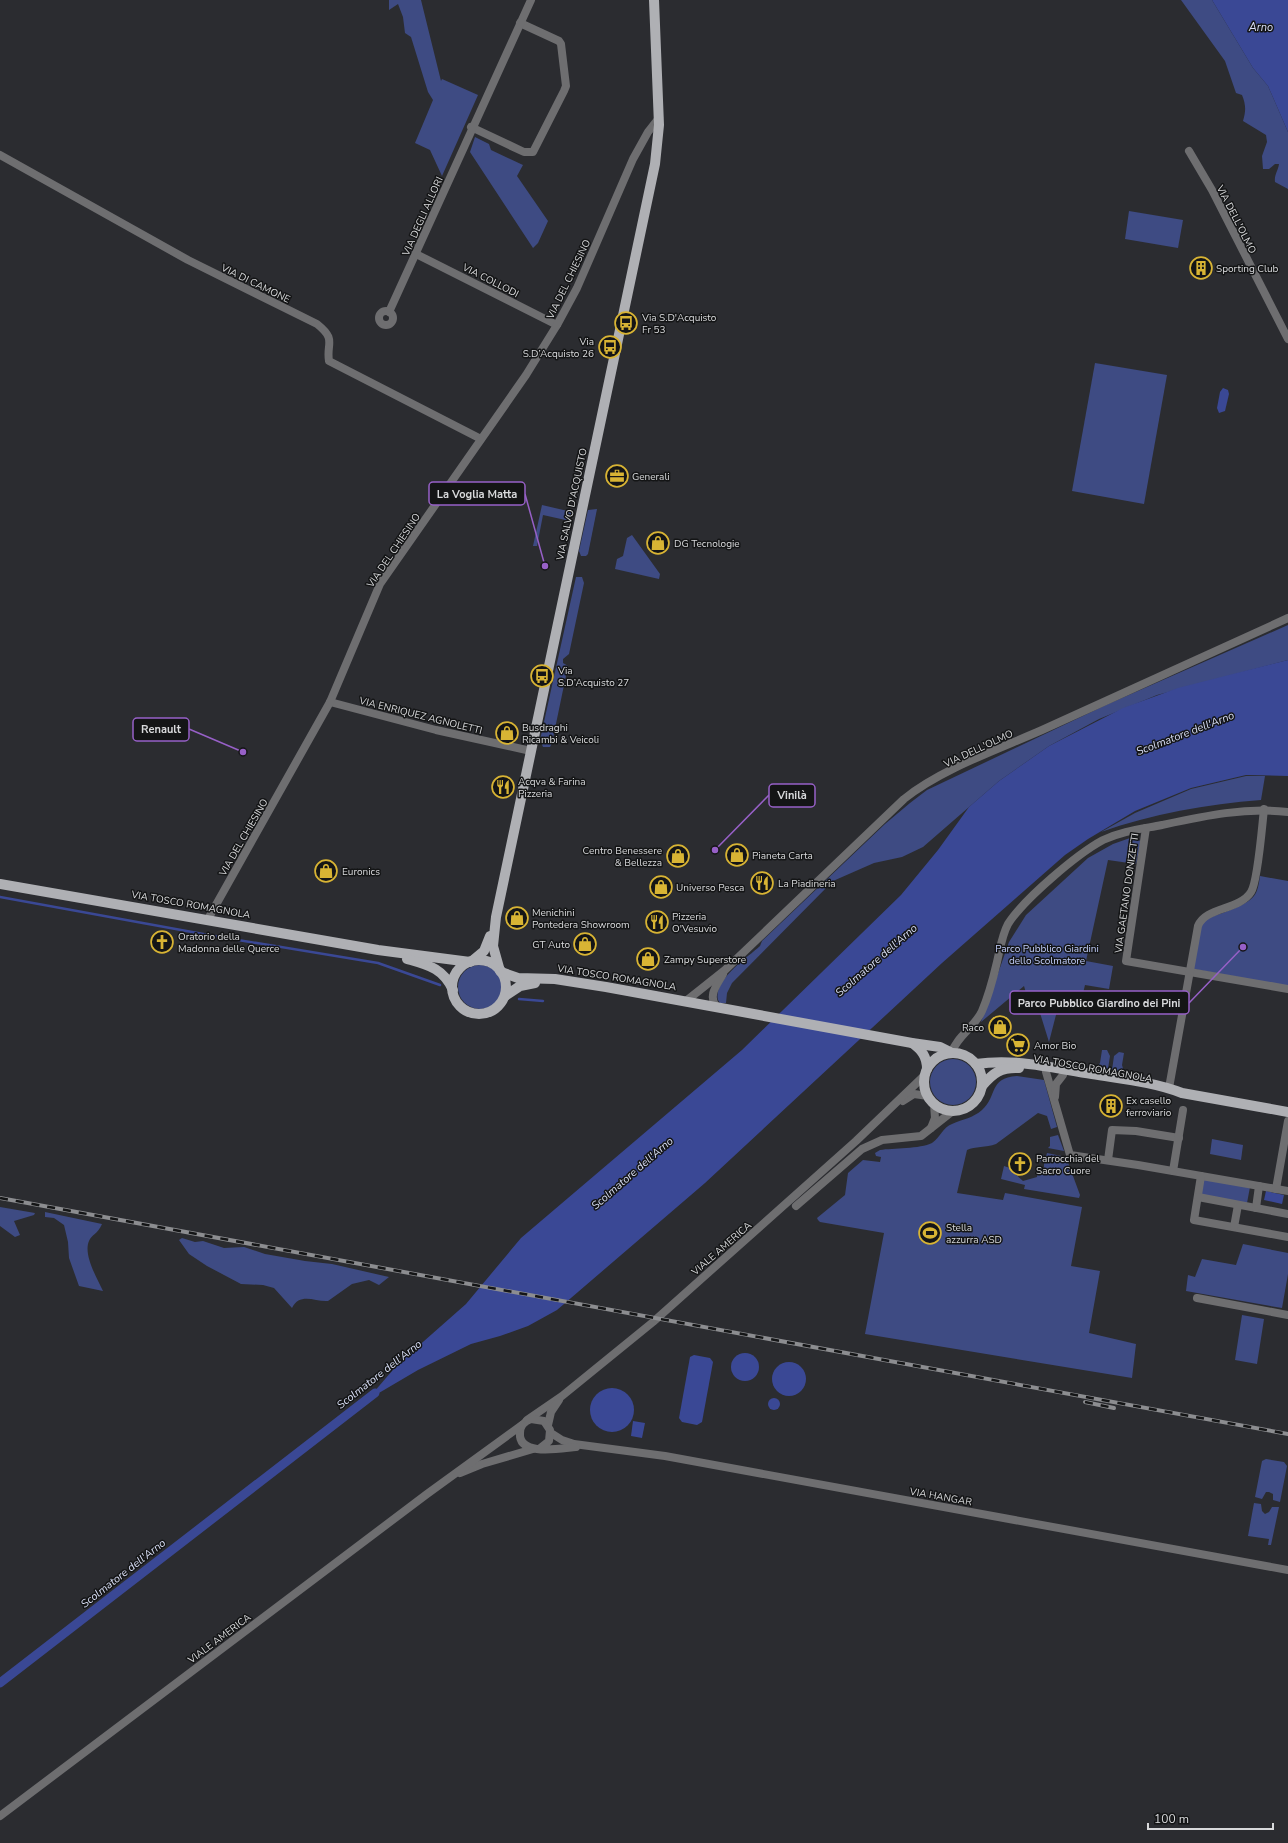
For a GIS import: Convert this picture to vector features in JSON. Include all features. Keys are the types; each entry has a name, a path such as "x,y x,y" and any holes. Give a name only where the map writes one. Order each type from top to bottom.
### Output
{"main road":[{"name":"VIA SALVO D'ACQUISTO","path":"496,917 655,164 659,118 654,0"},
{"name":"VIA TOSCO ROMAGNOLA","path":"0,884 208,919 378,950 446,960 471,962"},
{"path":"496,917 493,942 496,958 506,981 505,996 501,1003 492,1011 475,1014 460,1005 453,990 457,973 484,951 496,917"},
{"path":"446,960 473,953 490,937"},
{"name":"VIA TOSCO ROMAGNOLA","path":"378,950 419,962 441,972 447,977 453,990"},
{"path":"496,958 502,964 517,972 552,979"},
{"path":"471,962 486,961 501,971"},
{"name":"VIA TOSCO ROMAGNOLA","path":"501,971 518,978 552,979 686,1001 912,1043 923,1047 940,1047 951,1052"},
{"name":"VIA TOSCO ROMAGNOLA","path":"505,996 524,985 545,984 715,1011 729,1010"},
{"path":"923,1047 927,1071 925,1082 931,1100 944,1110 954,1110 963,1109 979,1096 982,1086 982,1076 976,1064 965,1056 951,1052 937,1058 927,1071"},
{"name":"VIA TOSCO ROMAGNOLA","path":"976,1064 1017,1062 1169,1088 1182,1093 1288,1112"},
{"name":"VIA TOSCO ROMAGNOLA","path":"982,1086 993,1074 1004,1068 1018,1068 1168,1094 1182,1093"}],"street":[{"name":"VIA DEGLI ALLORI","path":"389,312 531,0"},
{"path":"472,127 524,152 533,152 564,91 566,86 561,44 559,41 520,23"},
{"name":"VIA DEL CHIESINO","path":"208,919 330,702 380,584 526,375 557,325 580,281 633,159 648,132 659,118"},
{"name":"VIA DELL'OLMO","path":"1189,151 1212,190 1288,339"},
{"name":"VIA DI CAMONE","path":"0,155 188,260 317,324 326,333 330,341 329,361 481,439"},
{"name":"VIA COLLODI","path":"416,254 557,325"},
{"name":"VIA DELL'OLMO","path":"686,1001 725,970 904,799 917,789 962,766 1288,618"},
{"name":"VIA ENRIQUEZ AGNOLETTI","path":"330,702 436,730 531,751"},
{"path":"951,1052 979,1017 992,983 1004,933 1015,915 1053,877 1085,851 1120,834 1146,828 1232,812 1264,810 1288,812"},
{"path":"1169,1088 1189,972 1200,920 1241,901 1252,891 1264,810"},
{"name":"VIA GAETANO DONIZETTI","path":"1146,828 1126,961 1189,972"},
{"name":"VIA DELL'OLMO","path":"717,1007 713,1001 712,995 725,970"},
{"path":"1189,972 1288,989"},
{"path":"889,1110 927,1071"},
{"path":"1046,1072 1070,1155 1108,1160 1288,1191"},
{"path":"1055,1104 1056,1086 1063,1075"},
{"path":"889,1110 911,1095 919,1094 931,1100 935,1118 930,1130"},
{"name":"VIALE AMERICA","path":"0,1816 450,1478 562,1396 614,1354 759,1228 889,1110"},
{"path":"796,1206 865,1147 882,1140 921,1136 954,1110"},
{"path":"1173,1171 1183,1110"},
{"path":"1276,1189 1288,1120"},
{"path":"1108,1160 1112,1130 1136,1131 1179,1138"},
{"path":"1201,1176 1194,1220 1288,1237"},
{"path":"1256,1208 1259,1186"},
{"path":"1198,1197 1288,1214"},
{"path":"1234,1227 1238,1205"},
{"path":"1198,1298 1288,1314"},
{"name":"VIALE AMERICA","path":"450,1478 482,1464 536,1449 547,1444 552,1410 562,1396"},
{"path":"536,1449 526,1446 521,1440 520,1433 525,1423 538,1418 549,1429"},
{"name":"VIA HANGAR","path":"549,1429 566,1442 665,1456 1288,1570"},
{"name":"VIA HANGAR","path":"536,1449 589,1446"}],"green space":[{"path":"389,0 421,0 441,81 442,79 478,95 442,176 430,150 415,143 433,100 428,92 411,37 405,33 403,17 398,4 389,10"},
{"path":"1181,0 1212,0 1253,68 1268,86 1288,132 1288,189 1275,182 1279,164 1275,164 1269,169 1263,169 1262,156 1267,142 1266,135 1243,121 1245,105 1242,95 1236,93 1225,61"},
{"path":"475,137 489,144 491,150 523,165 517,176 548,221 538,243 533,248 470,152"},
{"path":"1129,211 1183,220 1178,248 1125,239"},
{"path":"1095,363 1167,375 1144,504 1072,491"},
{"path":"542,505 572,512 570,521 543,515 537,546 533,546"},
{"path":"597,509 588,554 586,556 581,556 579,551 588,510"},
{"path":"632,535 660,574 659,579 615,569 617,559 623,556 627,538"},
{"path":"576,577 582,577 584,583 569,654 563,659 563,663 568,666 552,743 550,747 543,747 540,740"},
{"path":"1288,625 1288,660 1157,695 1099,719 1049,746 999,781 923,847 902,857 874,863 833,881 732,983 727,993 726,1003 720,1003 718,1000 718,992 721,985 732,970 760,946 762,941 885,824 927,790 1106,705"},
{"path":"1246,776 1265,776 1261,800 1220,804 1160,815 1101,832 1135,813 1191,789"},
{"name":"Parco Pubblico Giardini dello Scolmatore","path":"1130,838 1141,841 1136,864 1108,860 1086,961 1113,966 1109,989 1085,985 1078,1014 1057,1011 1049,1042 1036,1000 1029,1003 1024,986 981,1022 1009,942 1026,915 1088,858 1113,844"},
{"path":"1260,876 1288,881 1288,986 1193,969 1201,924 1206,919 1238,907 1250,900 1256,892"},
{"path":"476,965 484,965 489,966 496,971 501,978 501,996 496,1003 489,1008 476,1009 468,1006 461,999 458,991 458,983 461,975 468,968"},
{"path":"1102,1050 1107,1050 1110,1056 1108,1069 1097,1067 1100,1063"},
{"path":"1119,1052 1124,1053 1122,1065 1124,1072 1112,1070 1114,1056"},
{"path":"948,1059 958,1059 966,1063 972,1069 976,1077 976,1087 972,1095 966,1101 958,1105 948,1105 940,1101 934,1095 930,1087 930,1077 934,1069 940,1063"},
{"path":"1017,1076 1044,1080 1057,1127 1051,1129 1047,1116 1038,1113 996,1144 967,1150 957,1193 1003,1200 1005,1193 1082,1207 1071,1266 1100,1271 1089,1333 1136,1344 1132,1378 865,1334 884,1233 820,1222 817,1218 845,1195 848,1173 863,1160 880,1162 881,1157 876,1156 875,1153 880,1150 914,1147 932,1143 949,1125 979,1113 987,1105 997,1084 1002,1080 1008,1077"},
{"path":"1058,1135 1064,1151 1048,1148 1050,1146 1050,1137"},
{"path":"1212,1139 1243,1145 1241,1160 1210,1154"},
{"path":"1047,1153 1066,1157 1080,1195 1079,1198 1024,1189 1025,1185 1001,1179 1004,1166 1013,1169 1013,1172 1023,1181 1037,1177 1038,1170 1044,1168 1044,1163 1040,1161 1041,1154 1046,1157"},
{"path":"1203,1179 1250,1187 1247,1203 1201,1195"},
{"path":"0,1207 35,1213 34,1215 14,1221 20,1235 15,1237 0,1226"},
{"path":"45,1212 102,1224 99,1230 89,1241 88,1253 89,1260 103,1291 79,1286 69,1258 68,1242 64,1225 54,1218 45,1217"},
{"path":"182,1238 195,1242 203,1241 224,1248 244,1247 265,1254 332,1264 389,1277 379,1285 369,1280 352,1284 328,1301 308,1299 299,1300 292,1308 274,1288 263,1285 241,1284 207,1266 189,1254 179,1240"},
{"path":"1243,1244 1288,1253 1288,1274 1282,1308 1186,1291 1188,1275 1195,1277 1202,1259 1236,1265"},
{"path":"1242,1315 1264,1319 1257,1364 1235,1360"},
{"path":"1266,1459 1284,1462 1287,1466 1280,1502 1273,1500 1273,1494 1269,1492 1266,1492 1262,1499 1255,1497 1262,1461"},
{"path":"1254,1503 1261,1504 1262,1511 1265,1514 1269,1512 1272,1507 1279,1507 1271,1545 1268,1545 1269,1539 1248,1536"}],"water":[{"name":"Arno","path":"1212,0 1288,0 1288,132 1268,86 1253,68"},
{"path":"1223,388 1228,390 1229,394 1225,411 1219,413 1217,408 1220,392"},
{"path":"1288,660 1288,776 1246,775 1191,788 1135,811 1088,839 1065,855 942,963 705,1183 557,1310 528,1326 471,1344 418,1370 367,1400 398,1364 466,1304 521,1238 742,1050 901,895 938,850 969,807 999,781 1049,746 1123,708 1178,688"},
{"path":"1266,1191 1284,1195 1282,1204 1264,1200"},
{"path":"745,1353 755,1357 759,1367 755,1377 745,1381 735,1377 731,1367 735,1357"},
{"path":"694,1355 710,1358 713,1362 702,1422 697,1425 682,1422 679,1418 690,1357"},
{"path":"786,1362 792,1362 796,1363 803,1369 806,1379 805,1386 799,1393 792,1396 786,1396 782,1395 775,1389 772,1382 772,1376 773,1372 779,1365"},
{"path":"608,1388 616,1388 628,1394 634,1406 634,1414 628,1426 616,1432 608,1432 596,1426 590,1414 590,1406 596,1394"},
{"path":"772,1398 776,1398 780,1404 776,1410 772,1410 768,1406 768,1402"},
{"path":"633,1421 645,1423 642,1438 631,1436"}],"waterway":[{"path":"0,897 214,936 378,963 440,985"},
{"path":"519,999 543,1001"},
{"name":"Scolmatore dell'Arno","path":"0,1683 375,1393"}],"railway":[{"path":"0,1198 1288,1434"},
{"path":"1085,1402 1114,1408"}],"place":[{"name":"Sporting Club","path":"1201,268"},
{"name":"Via S.D'Acquisto Fr 53","path":"626,323"},
{"name":"Via S.D’Acquisto 26","path":"610,347"},
{"name":"Generali","path":"617,476"},
{"name":"DG Tecnologie","path":"658,543"},
{"name":"La Voglia Matta","path":"545,566"},
{"name":"Via S.D’Acquisto 27","path":"542,676"},
{"name":"Busdraghi Ricambi & Veicoli","path":"507,733"},
{"name":"Renault","path":"243,752"},
{"name":"Acqva & Farina Pizzeria","path":"503,787"},
{"name":"Vinilà","path":"715,850"},
{"name":"Pianeta Carta","path":"737,855"},
{"name":"Centro Benessere & Bellezza","path":"678,856"},
{"name":"Euronics","path":"326,871"},
{"name":"La Piadineria","path":"762,883"},
{"name":"Universo Pesca","path":"661,887"},
{"name":"Menichini Pontedera Showroom","path":"517,918"},
{"name":"Pizzeria O'Vesuvio","path":"657,922"},
{"name":"Oratorio della Madonna delle Querce","path":"162,942"},
{"name":"GT Auto","path":"585,944"},
{"name":"Parco Pubblico Giardino dei Pini","path":"1243,947"},
{"name":"Zampy Superstore","path":"648,959"},
{"name":"Raco","path":"1000,1027"},
{"name":"Amor Bio","path":"1018,1045"},
{"name":"Ex casello ferroviario","path":"1111,1106"},
{"name":"Parrocchia del Sacro Cuore","path":"1020,1164"},
{"name":"Stella azzurra ASD","path":"930,1233"}]}
